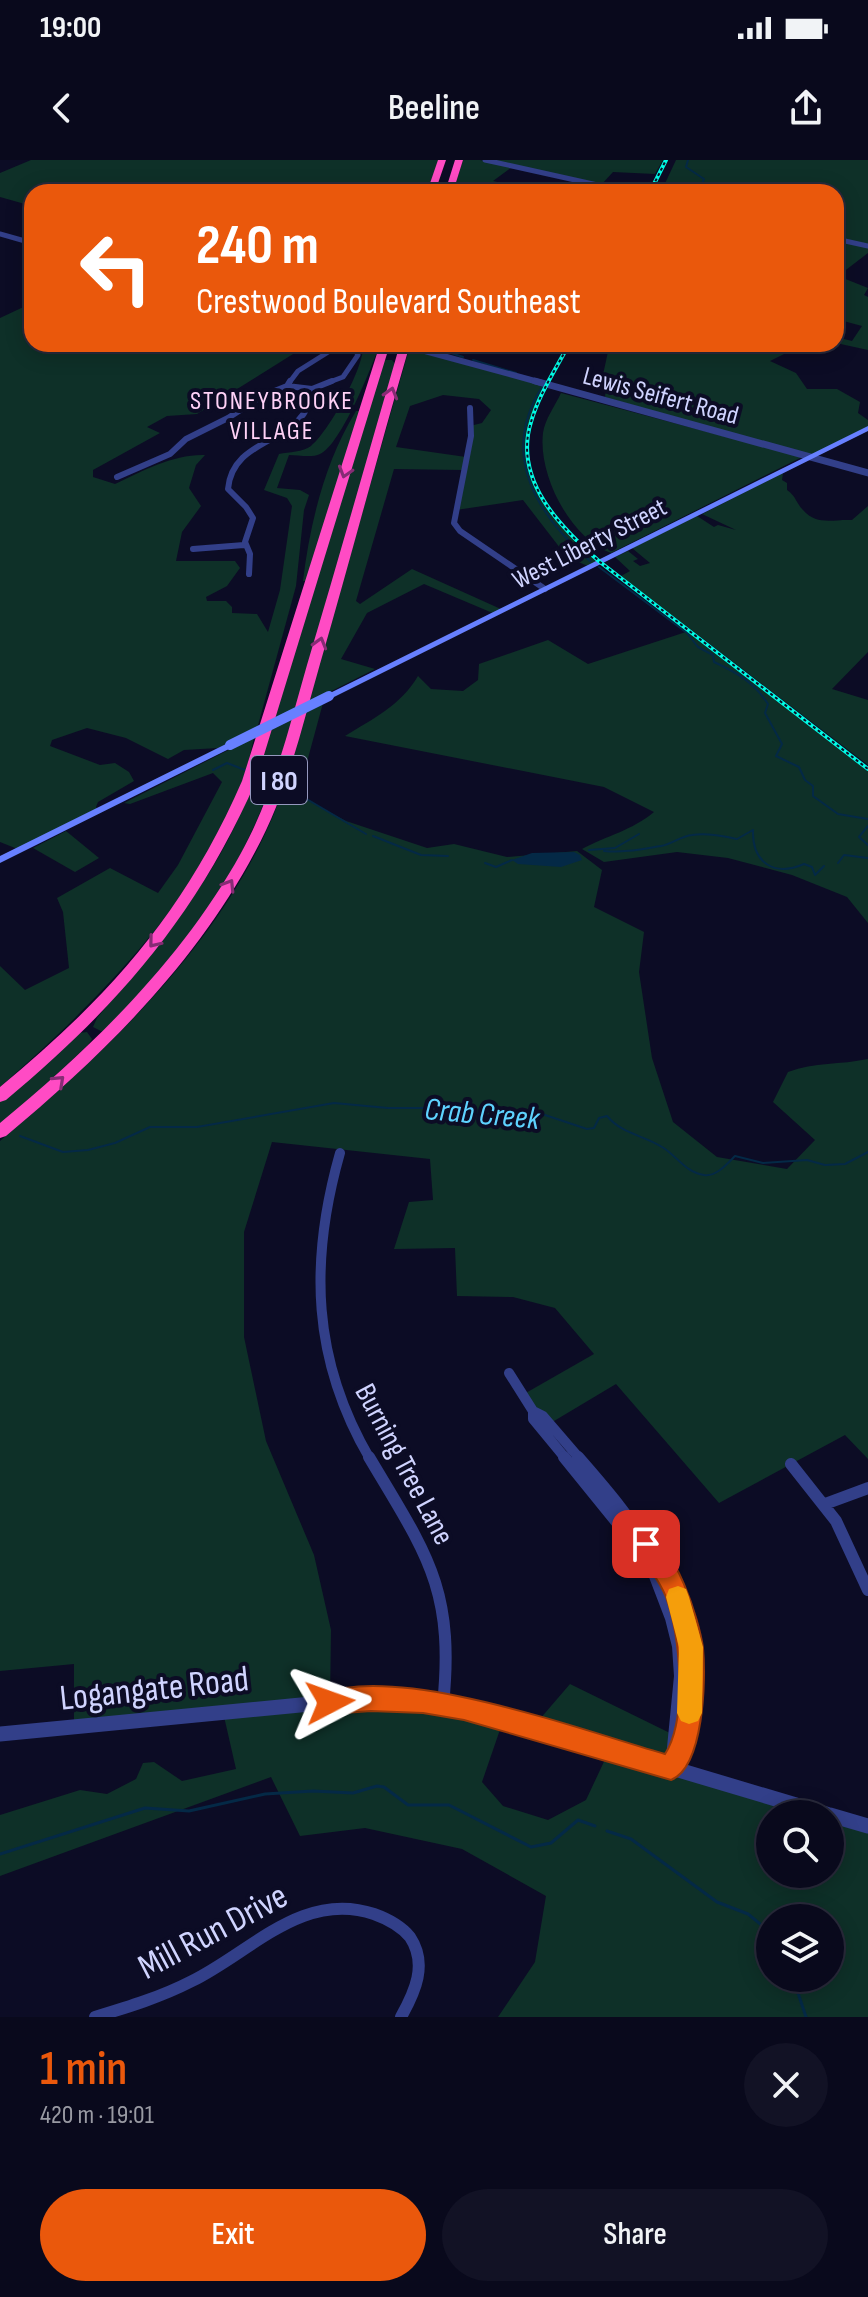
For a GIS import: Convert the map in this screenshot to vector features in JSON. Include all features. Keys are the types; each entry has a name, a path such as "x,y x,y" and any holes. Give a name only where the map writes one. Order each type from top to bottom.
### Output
{"highway":[{"path":"434,184 442,160"},
{"path":"452,184 459,160"},
{"name":"I 80","path":"0,1096 92,1014 142,957 194,888 227,831 249,781 383,352"},
{"name":"I 80","path":"0,1132 104,1039 149,991 208,917 248,852 272,801 285,763 403,352"}],"main road":[{"name":"West Liberty Street","path":"0,860 868,428"}],"street":[{"path":"485,160 593,184"},
{"path":"0,234 24,241"},
{"path":"844,241 868,246"},
{"path":"287,386 298,371 328,352"},
{"path":"117,477 170,454 183,441 262,396 287,386 312,389 344,375 358,355 356,352"},
{"name":"Lewis Seifert Road","path":"429,352 868,473"},
{"path":"244,545 254,520 243,502 229,491 229,478 251,447 291,430 311,404 312,389"},
{"path":"470,408 471,436 455,525 545,589"},
{"path":"193,549 244,545"},
{"path":"244,545 250,554 249,574"},
{"name":"Burning Tree Lane","path":"340,1153 320,1230 317,1286 322,1329 344,1409 380,1479 421,1543 435,1576 447,1636 443,1705"},
{"path":"509,1373 533,1411 533,1419 654,1561 671,1611 680,1658 679,1693 669,1747 671,1768"},
{"path":"791,1464 825,1504 850,1546 868,1590"},
{"path":"825,1504 868,1488"},
{"name":"Logangate Road","path":"0,1734 352,1700 443,1705 504,1718 780,1800"},
{"name":"Logangate Road","path":"844,1819 868,1826"},
{"name":"Mill Run Drive","path":"95,2017 187,1984 299,1915 334,1907 385,1918 396,1924 412,1941 419,1961 420,1977 401,2017"}],"green space":[{"path":"31,160 439,160 430,184 24,184 24,204 0,197 0,173"},
{"path":"463,160 480,160 512,167 493,181 506,184 456,184"},
{"path":"490,160 663,160 655,174 613,172 602,184"},
{"path":"676,160 868,160 868,253 844,271 844,245 848,242 844,241 844,184 665,184"},
{"path":"844,278 868,288 864,295 868,297 868,350 844,345 844,339 852,341 862,326 844,321"},
{"path":"24,307 24,352 296,352 197,414 167,416 147,427 160,433 93,470 93,477 115,484 170,460 205,455 196,465 189,488 201,506 182,532 176,561 235,561 240,568 227,586 206,597 207,601 226,601 232,607 232,613 257,614 268,632 280,590 292,506 287,498 264,490 279,454 308,448 327,428 359,367 362,352 377,352 355,404 337,436 320,454 289,455 277,488 300,490 309,495 304,510 296,586 257,729 218,748 184,750 168,759 126,738 87,728 52,740 50,746 100,765 115,763 129,772 134,781 98,802 96,807 99,811 20,850 0,842 0,318"},
{"path":"408,352 421,352 548,385 530,425 527,446 529,466 545,502 571,534 600,562 590,567 567,557 523,500 456,510 463,470 394,469 356,601 360,604 412,569 503,610 495,614 424,584 367,613 341,659 375,669 308,703","holes":["443,395 479,399 491,410 482,423 470,426 466,457 396,447 410,406"]},
{"path":"608,352 788,352 770,361 796,373 807,389 837,389 860,402 858,413 868,420 868,428 811,457 605,397 606,387 601,384"},
{"path":"385,360 392,360 395,364 297,709 273,721 381,365"},
{"path":"561,393 802,457 611,553 582,534 570,520 546,467 543,433"},
{"path":"356,411 360,411 306,581 303,581 320,493 336,450"},
{"path":"783,473 782,480 787,483 787,490 814,518 852,520 868,506 868,652 832,689 868,700 868,765 621,576 630,571 615,557 628,551 638,559 633,561 640,566 650,563 632,548 697,516 714,527 718,525 736,530 702,514"},
{"path":"689,631 868,769 868,923 847,897 792,875 728,858 677,852 604,862 582,849 654,812 604,787 345,736 395,703 418,676 431,689 463,691 478,680 479,664 548,640 588,664"},
{"path":"323,703 298,795 346,821 427,848 454,844 507,857 577,851 602,870 594,907 644,932 639,972 652,1058 673,1122 717,1157 787,1169 815,1140 773,1102 788,1072 868,1059 868,1459 845,1435 719,1503 616,1384 549,1424 524,1394 594,1354 555,1308 513,1297 457,1296 455,1248 394,1249 409,1202 433,1200 430,1159 272,1142 244,1232 244,1337 266,1441 314,1555 331,1630 330,1702 352,1700 504,1718 482,1782 503,1806 548,1820 586,1800 609,1751 533,1727 570,1684 672,1734 671,1768 779,1800 756,1800 756,1888 844,1888 844,1819 868,1826 868,2017 498,2017 535,1962 546,1896 462,1849 365,1828 300,1836 271,1777 0,1876 0,1815 80,1790 107,1794 136,1779 143,1763 154,1762 182,1781 236,1769 223,1712 74,1727 74,1664 0,1671 0,1141 119,1033 191,953 250,864 287,777 306,711"},
{"path":"293,717 260,812 214,901 174,956 139,995 103,1032 93,1027 213,867 242,810 271,729"},
{"path":"254,737 240,787 218,836 189,884 118,974 0,1087 0,966 25,990 69,968 63,912 57,898 110,868 158,893 178,865 222,782 213,773 130,804 124,803"},
{"path":"66,831 99,858 75,872 33,848"},
{"path":"87,1032 92,1039 88,1045 0,1127 0,1102 79,1033"}],"water":[{"path":"574,852 582,860 561,867 518,864 512,860 532,853"}],"waterway":[{"path":"688,160 686,167 704,179 702,184"},
{"path":"448,352 463,357"},
{"path":"473,360 516,373"},
{"path":"542,387 530,412 524,436 524,460 530,482 554,524 590,561"},
{"path":"599,567 687,633 698,647 713,655 714,662 737,674 757,690 768,704 765,713 782,744 776,756 799,767 805,780 813,786 813,796 838,814 868,819"},
{"path":"213,770 227,763 245,770"},
{"path":"293,791 366,834"},
{"path":"868,826 859,837 868,845"},
{"path":"604,851 661,846 692,835 737,839 753,830 756,851 774,868 793,868 804,864 812,867 815,875 824,866"},
{"path":"589,850 615,848 639,834"},
{"path":"373,836 421,855 448,856"},
{"path":"838,863 844,855 868,858"},
{"path":"485,863 496,867 512,860"},
{"name":"Crab Creek","path":"20,1136 63,1152 88,1150 115,1143 150,1127 197,1127 334,1103 388,1108 460,1108 499,1120 542,1114 587,1129 594,1128 599,1118 607,1116 626,1131 662,1147 692,1171 704,1175 717,1172 735,1156 763,1163 807,1160 825,1165 845,1164 868,1152"},
{"path":"0,1854 145,1808 189,1811 265,1794 313,1791 353,1793 377,1786 384,1787 408,1805 449,1805 531,1847 551,1843 578,1820 595,1826"},
{"path":"607,1831 631,1839 717,1902 748,1914 756,1921"},
{"path":"798,1992 806,2017"}],"railway":[{"path":"654,184 666,160"},
{"path":"565,352 538,402 527,443 534,483 556,518 600,562 868,769"}],"slow traffic":[{"path":"678,1597 691,1647 692,1694 689,1713"}],"district":[{"name":"STONEYBROOKE VILLAGE","path":"272,415"}],"route":[{"path":"330,1702 371,1699 423,1701 464,1708 671,1768 682,1750 689,1713 692,1694 691,1647 678,1598 664,1569 646,1544"}]}
